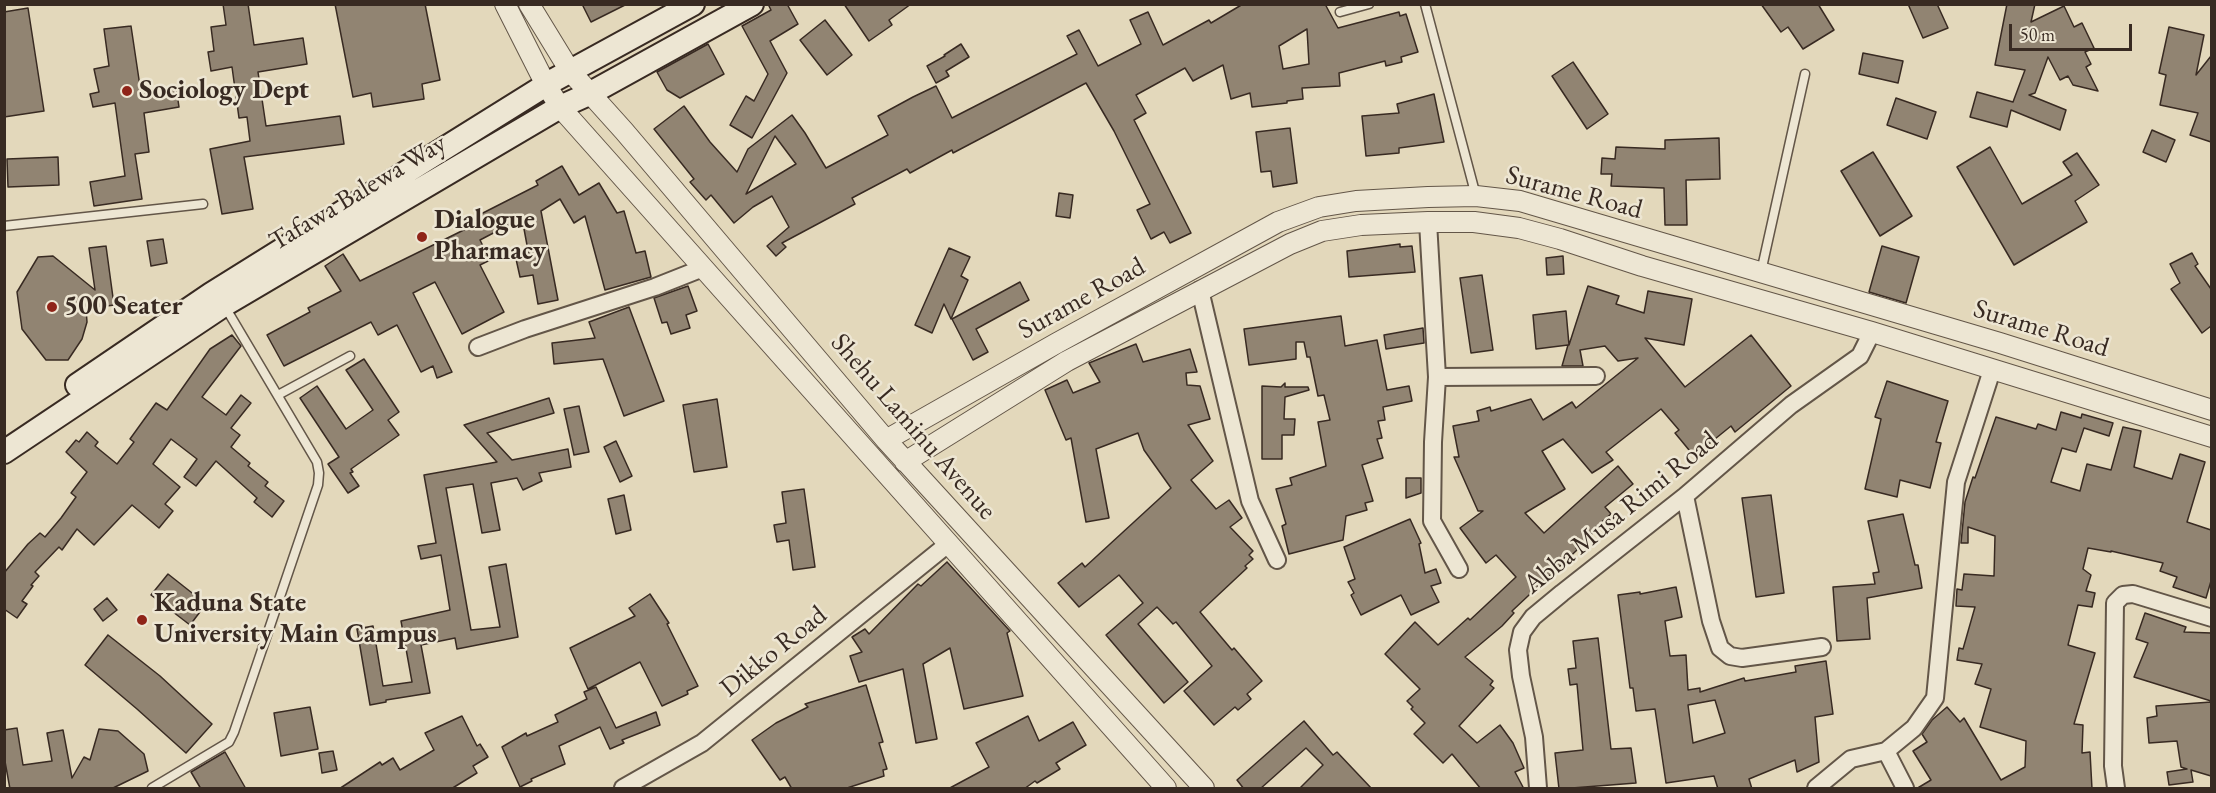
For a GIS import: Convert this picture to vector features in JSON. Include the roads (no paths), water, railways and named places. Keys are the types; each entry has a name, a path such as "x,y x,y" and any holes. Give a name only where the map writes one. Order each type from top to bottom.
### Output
{"main road":[{"name":"Tafawa Balewa Way","path":"4,434 211,294 546,85 693,4"},
{"name":"Tafawa Balewa Way","path":"4,452 224,305 560,107 590,94 752,4"}],"street":[{"name":"Shehu Laminu Avenue","path":"505,4 546,85 560,107 1166,789"},
{"name":"Shehu Laminu Avenue","path":"529,4 570,71 624,131 886,440 1204,789"},
{"name":"Surame Road","path":"886,440 1278,222 1319,207 1356,201 1428,197 1476,196 1520,201 2000,343 2211,410"},
{"name":"Surame Road","path":"905,462 1067,361 1290,244 1322,231 1361,225 1428,222 1474,222 1519,228 1872,332 2211,436"},
{"path":"1428,222 1437,377 1432,521 1459,568"},
{"path":"1642,266 1651,241"},
{"path":"478,347 525,329 655,287 703,268"},
{"path":"1200,290 1250,501 1277,560"},
{"name":"Abba Musa Rimi Road","path":"1538,789 1534,737 1518,650 1522,632 1533,618 1562,593 1685,496 1791,405 1860,356 1872,332"},
{"path":"1815,789 1851,759 1886,751 1914,728 1935,698 1956,482 1992,370"},
{"path":"1437,377 1596,376"},
{"path":"1685,496 1711,621 1720,648 1730,656 1742,658 1822,647"},
{"name":"Dikko Road","path":"623,789 702,743 948,544"},
{"path":"2116,789 2113,766 2115,603 2123,595 2133,594 2211,618"},
{"path":"1886,751 1905,789"}],"lane":[{"path":"1340,12 1369,4"},
{"path":"1425,4 1476,196"},
{"path":"1760,273 1805,74"},
{"path":"4,226 203,204"},
{"path":"152,789 229,742 318,484 317,462 224,305"},
{"path":"278,395 350,356"}],"place":[{"name":"Sociology Dept","path":"127,91"},
{"name":"Dialogue Pharmacy","path":"422,237"},
{"name":"500 Seater","path":"52,307"},
{"name":"Kaduna State University Main Campus","path":"142,620"}]}
